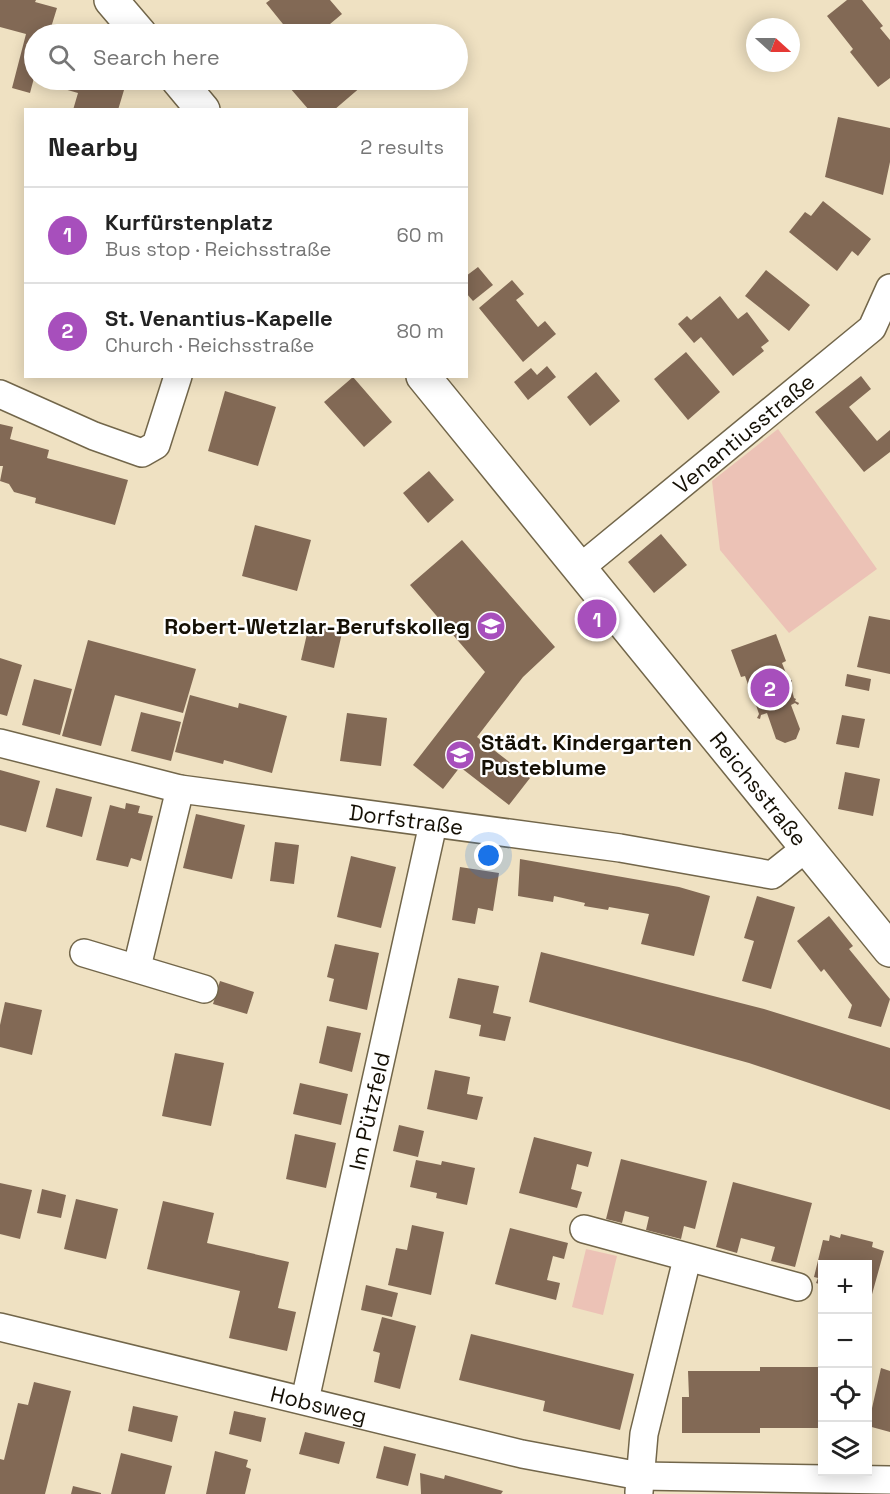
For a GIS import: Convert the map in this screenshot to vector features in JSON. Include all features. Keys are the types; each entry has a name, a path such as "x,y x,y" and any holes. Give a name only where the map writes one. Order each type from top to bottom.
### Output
{"main road":[{"path":"111,0 131,24"},
{"path":"186,90 201,108"},
{"name":"Reichsstraße","path":"425,378 806,848 888,945"}],"street":[{"name":"Venantiusstraße","path":"580,568 881,336 890,288"},
{"path":"0,394 94,436 142,453 156,444 177,378"},
{"name":"Dorfstraße","path":"0,743 180,789 620,848 772,875 806,848"},
{"path":"137,967 180,789"},
{"name":"Im Pützfeld","path":"304,1400 434,824"},
{"path":"84,952 204,989"},
{"path":"584,1229 687,1259 798,1287"},
{"path":"639,1485 644,1434 687,1259"},
{"name":"Hobsweg","path":"0,1327 304,1400 639,1485 890,1480"}],"shaded area":[{"path":"778,429 877,569 789,633 720,550 712,481"},
{"path":"586,1249 617,1256 603,1315 572,1307"}],"building":[{"path":"0,0 36,0 35,2 57,8 52,24 24,24 24,33 0,27"},
{"path":"270,0 330,0 342,14 330,24 283,24 266,3"},
{"path":"847,0 862,0 883,26 880,28 890,40 890,78 878,87 850,52 853,49 827,16"},
{"path":"24,42 24,90 31,90 30,93 12,88"},
{"path":"68,90 124,90 119,108 74,108 78,93"},
{"path":"292,90 357,90 336,108 307,108"},
{"path":"838,117 890,128 890,162 883,195 825,177"},
{"path":"823,201 871,239 858,256 852,251 837,271 789,232 805,212 811,216"},
{"path":"478,267 493,285 473,301 468,295 468,274"},
{"path":"766,270 810,305 789,331 745,296"},
{"path":"512,280 524,294 516,300 538,327 545,321 556,334 523,362 479,308"},
{"path":"720,296 738,319 747,312 769,341 761,347 764,351 733,376 701,337 694,343 678,324 687,316 691,320"},
{"path":"686,352 720,392 688,420 654,379"},
{"path":"547,366 556,377 528,400 514,382 531,368 537,375"},
{"path":"596,372 620,401 590,426 567,397"},
{"path":"861,376 871,389 849,407 877,441 890,430 890,452 864,472 815,412"},
{"path":"354,378 392,422 364,447 324,402"},
{"path":"225,391 276,407 258,466 208,451"},
{"path":"0,424 13,427 10,439 49,450 47,458 128,480 115,525 35,503 36,498 14,492 9,484 0,481 3,466 0,466"},
{"path":"429,471 454,500 428,523 403,493"},
{"path":"255,525 311,540 297,591 242,576"},
{"path":"661,534 687,565 654,593 628,562"},
{"name":"Robert-Wetzlar-Berufskolleg","path":"462,540 555,647 523,677 477,737 530,778 509,805 460,767 443,789 413,765 485,672 410,585"},
{"path":"869,616 890,620 890,674 857,667"},
{"path":"309,625 342,633 334,668 301,660"},
{"path":"776,634 786,661 782,663 789,681 792,680 790,683 795,701 799,703 791,705 800,729 796,739 785,743 776,739 767,713 761,715 760,719 757,718 759,714 753,696 750,697 751,693 745,676 741,677 731,650"},
{"path":"88,640 196,669 183,713 115,695 101,746 62,736"},
{"path":"0,658 22,665 7,716 0,714"},
{"path":"847,674 871,679 869,691 845,686"},
{"path":"34,679 72,689 60,735 22,725"},
{"path":"190,695 238,708 239,703 287,716 272,773 224,760 223,764 175,752"},
{"path":"141,712 181,722 171,761 131,751"},
{"path":"347,713 387,718 381,766 340,761"},
{"path":"842,715 865,719 859,748 836,744"},
{"path":"0,770 40,781 26,832 0,825"},
{"path":"845,772 880,779 873,816 838,809"},
{"path":"56,788 92,797 82,837 46,827"},
{"path":"126,803 140,806 138,813 153,816 141,861 131,858 128,867 96,860 110,805 125,809"},
{"path":"196,814 245,825 232,879 183,868"},
{"path":"275,842 299,845 294,884 270,881"},
{"path":"351,856 396,867 381,928 337,917"},
{"path":"520,859 679,887 710,896 694,956 641,944 649,914 609,907 608,910 584,906 585,903 554,896 553,902 518,896"},
{"path":"460,867 499,873 493,911 478,908 475,924 452,920"},
{"path":"757,896 795,907 771,989 742,981 754,941 744,938"},
{"path":"829,916 853,946 849,949 890,999 881,1027 848,1018 852,1005 824,969 821,972 797,941"},
{"path":"335,944 379,953 367,1010 329,1001 334,979 327,977"},
{"path":"541,952 764,1009 890,1048 890,1110 749,1063 529,1002"},
{"path":"458,978 499,986 493,1013 511,1017 505,1041 479,1036 481,1025 449,1018"},
{"path":"220,981 254,992 247,1014 213,1004"},
{"path":"5,1002 42,1010 32,1055 0,1047 0,1025"},
{"path":"327,1026 361,1033 352,1072 319,1063"},
{"path":"175,1053 224,1063 211,1126 162,1116"},
{"path":"435,1070 470,1077 467,1094 483,1097 477,1120 427,1109"},
{"path":"300,1083 348,1094 341,1125 293,1114"},
{"path":"399,1125 424,1131 418,1157 393,1151"},
{"path":"295,1134 336,1143 326,1188 286,1179"},
{"path":"534,1137 592,1152 588,1167 577,1164 571,1189 582,1192 577,1208 519,1193"},
{"path":"621,1159 707,1181 695,1229 684,1226 681,1239 646,1230 649,1217 625,1211 622,1223 606,1219"},
{"path":"416,1160 441,1165 442,1161 475,1168 467,1205 436,1198 437,1193 410,1187"},
{"path":"733,1182 812,1203 795,1267 771,1261 775,1247 741,1238 737,1253 716,1247"},
{"path":"0,1183 32,1190 20,1239 0,1234"},
{"path":"42,1189 66,1195 61,1218 37,1213"},
{"path":"76,1199 118,1209 106,1259 64,1249"},
{"path":"163,1201 214,1213 207,1243 289,1262 278,1308 296,1312 287,1351 229,1338 240,1291 147,1269"},
{"path":"412,1225 444,1232 431,1295 388,1285 396,1248 407,1250"},
{"path":"510,1228 568,1243 564,1259 553,1256 547,1280 560,1283 556,1300 495,1284"},
{"path":"841,1234 873,1242 872,1247 884,1251 872,1294 872,1260 818,1260 823,1240 829,1241 830,1235 840,1238"},
{"path":"818,1261 818,1278 814,1277"},
{"path":"366,1285 398,1293 392,1317 361,1310"},
{"path":"382,1317 416,1326 400,1389 374,1382 380,1353 373,1351"},
{"path":"471,1334 634,1374 620,1430 543,1411 545,1401 459,1380"},
{"path":"760,1367 818,1367 818,1428 760,1428 760,1433 682,1433 682,1397 689,1397 688,1371 760,1371"},
{"path":"881,1368 890,1371 890,1432 872,1427 872,1408"},
{"path":"34,1382 71,1391 45,1494 0,1494 0,1459 4,1460 18,1403 28,1405"},
{"path":"133,1406 178,1416 172,1442 128,1431"},
{"path":"234,1411 266,1418 261,1442 229,1434"},
{"path":"305,1432 345,1442 339,1464 299,1454"},
{"path":"384,1446 416,1454 408,1486 376,1478"},
{"path":"215,1451 248,1460 246,1467 251,1469 245,1494 206,1494"},
{"path":"121,1453 172,1466 165,1494 111,1494"},
{"path":"420,1473 444,1479 445,1475 503,1491 501,1494 421,1494"},
{"path":"73,1486 101,1493 101,1494 71,1494"}],"place":[{"name":"Kurfürstenplatz","path":"597,619"},
{"name":"Robert-Wetzlar-Berufskolleg","path":"491,626"},
{"name":"St. Venantius-Kapelle","path":"770,688"},
{"name":"Städt. Kindergarten Pusteblume","path":"460,755"}]}
